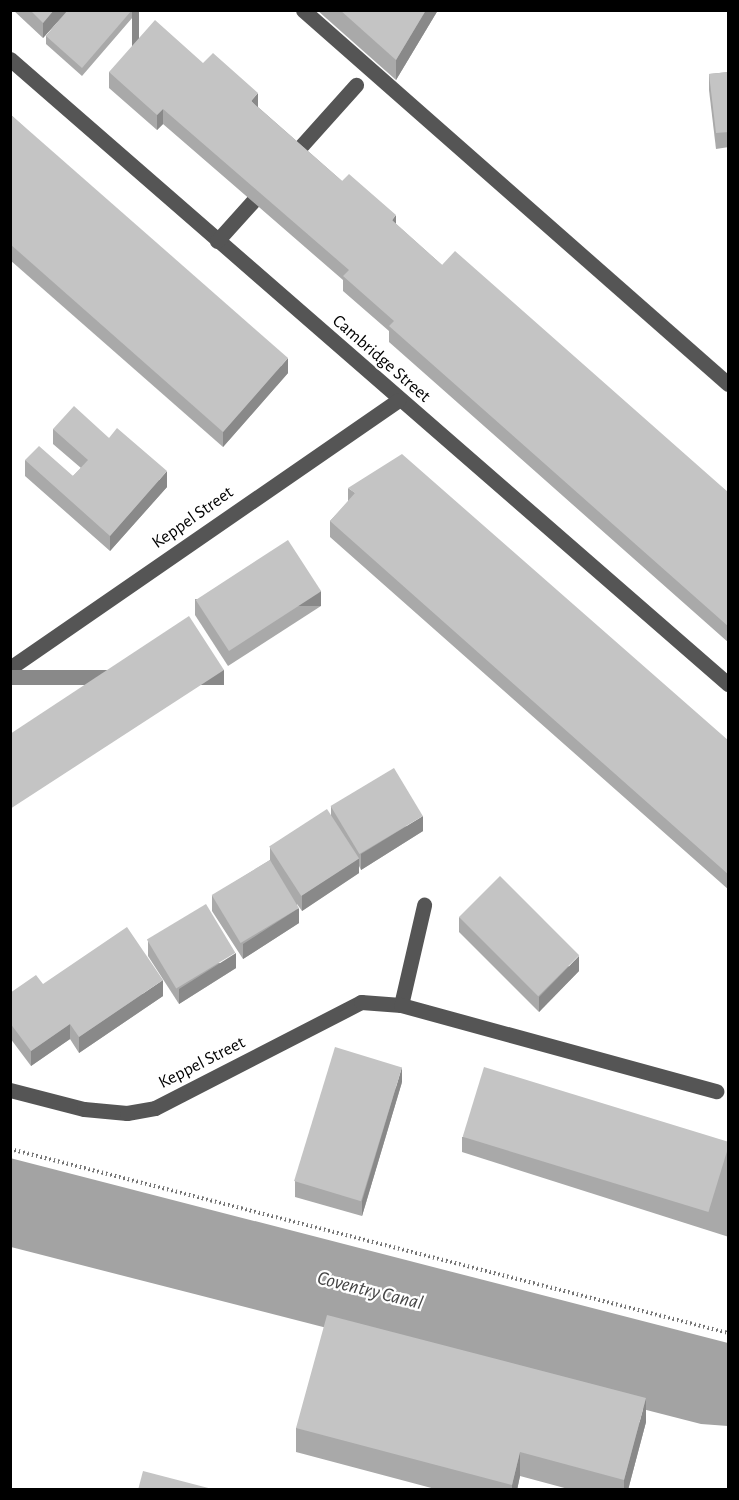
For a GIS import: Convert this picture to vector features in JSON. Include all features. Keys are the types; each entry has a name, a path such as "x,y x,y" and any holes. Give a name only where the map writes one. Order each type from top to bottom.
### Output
{"street":[{"path":"303,10 729,384"},
{"name":"Cambridge Street","path":"10,59 398,400 729,684"},
{"path":"294,154 356,85"},
{"path":"218,241 253,201"},
{"name":"Keppel Street","path":"10,668 398,400"},
{"path":"401,1005 424,904"},
{"name":"Keppel Street","path":"10,1090 84,1109 127,1113 155,1108 361,1002 401,1005 716,1091"}],"path":[{"path":"10,1149 729,1333"}],"water":[{"name":"Coventry Canal","path":"10,1158 728,1343 728,1426 701,1424 11,1247"}],"building":[{"path":"30,10 54,10 43,23"},
{"path":"68,10 132,10 82,68 46,36"},
{"path":"340,10 426,10 396,60"},
{"path":"155,20 203,63 213,53 258,93 251,101 342,181 349,174 396,215 392,220 442,265 455,251 729,493 729,627 389,326 394,321 343,276 349,270 163,109 157,115 109,72"},
{"path":"729,72 729,132 716,133 709,74"},
{"path":"10,114 288,358 223,432 10,244"},
{"path":"74,406 109,438 117,428 167,471 110,536 25,460 39,446 73,476 88,460 53,429"},
{"path":"402,454 729,741 729,875 330,521 355,493 348,488"},
{"path":"288,540 321,591 229,651 196,600"},
{"path":"189,616 224,670 10,809 10,734"},
{"path":"394,768 423,816 359,854 331,806"},
{"path":"327,809 359,858 301,896 269,847"},
{"path":"270,860 299,908 241,943 212,895"},
{"path":"500,876 579,955 538,996 459,917"},
{"path":"206,904 235,953 176,988 147,940"},
{"path":"127,927 163,980 79,1037 70,1024 31,1051 10,1023 10,993 36,975 43,984"},
{"path":"335,1047 402,1067 361,1201 294,1181"},
{"path":"484,1067 728,1142 708,1212 463,1137"},
{"path":"327,1315 646,1398 624,1480 520,1452 512,1485 296,1428"},
{"path":"143,1471 216,1490 138,1490"}]}
